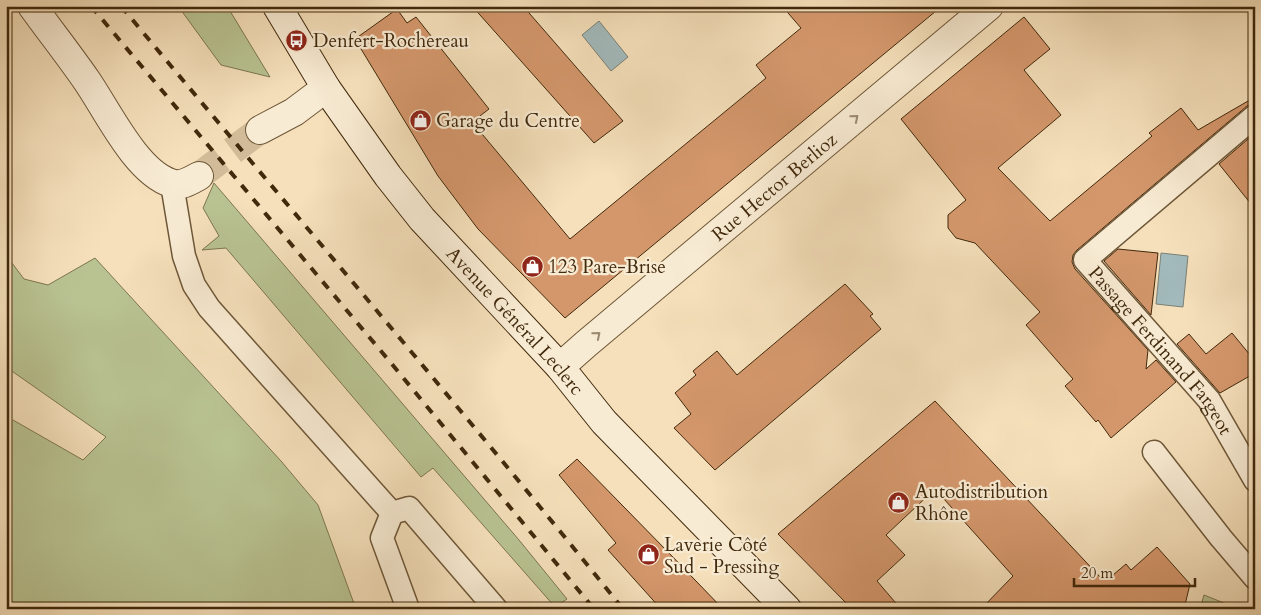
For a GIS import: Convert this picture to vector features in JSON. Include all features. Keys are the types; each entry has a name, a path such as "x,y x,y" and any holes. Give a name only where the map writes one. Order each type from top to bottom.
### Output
{"street":[{"path":"32,6 87,80 135,154 151,172 172,184 185,184 199,176"},
{"name":"Avenue Général Leclerc","path":"277,6 326,88 388,176 422,219 560,367 604,422 787,609"},
{"name":"Rue Hector Berlioz","path":"560,367 976,10"},
{"path":"260,130 294,112 326,88"}],"lane":[{"name":"Passage Ferdinand Fargeot","path":"1255,116 1085,260 1209,400 1255,480"},
{"path":"172,184 184,256 194,284 210,308 392,513"},
{"path":"1154,452 1220,538 1255,578"},
{"path":"392,513 409,508 496,609"},
{"path":"392,513 382,538 408,609"}],"green space":[{"path":"178,6 227,6 270,77 221,65"},
{"path":"214,183 519,540 567,599 555,607 433,468 421,477 226,248 202,250 219,236 203,208"},
{"path":"6,255 24,279 48,285 95,258 281,461 318,505 356,609 6,609 6,416 83,460 106,437 6,367"},
{"path":"1204,595 1224,603 1222,609 1200,609"}],"water":[{"path":"599,21 628,57 611,71 582,35"},
{"path":"1161,253 1188,256 1183,307 1156,304"}],"building":[{"path":"472,6 523,6 623,121 594,143"},
{"path":"782,6 942,6 565,318 478,229 438,176 355,39 397,9 407,23 416,17 489,109 472,122 570,239 766,78 756,65 801,28"},
{"path":"1024,17 1050,49 1024,70 1061,115 998,168 1050,221 1152,136 1149,133 1181,108 1198,130 1255,97 1255,103 1247,106 1073,255 1072,262 1075,269 1148,350 1146,369 1156,360 1176,382 1111,438 1098,420 1096,422 1065,386 1073,379 1026,325 1040,312 975,243 956,238 948,228 948,215 966,200 901,119"},
{"path":"1255,133 1255,209 1219,164"},
{"path":"1118,249 1158,253 1151,315 1104,261"},
{"path":"845,284 873,314 870,316 881,329 715,470 674,428 691,414 675,393 696,375 693,371 717,351 737,375"},
{"path":"1232,333 1255,361 1255,373 1220,393 1177,344 1189,334 1206,354"},
{"path":"935,401 1100,577 1107,570 1113,575 1126,564 1131,570 1157,547 1190,584 1184,609 981,609 1013,576 935,489 886,535 905,555 877,581 901,609 852,609 778,534"},
{"path":"577,459 723,609 661,609 608,550 616,543 559,475"}],"tunnel":[{"path":"199,176 260,130"}],"railway":[{"path":"91,6 391,363 594,609"},
{"path":"121,6 436,382 623,609"}],"place":[{"name":"Denfert-Rochereau","path":"297,40"},
{"name":"Garage du Centre","path":"420,120"},
{"name":"123 Pare-Brise","path":"532,266"},
{"name":"Autodistribution Rhône","path":"899,502"},
{"name":"Laverie Côté Sud - Pressing","path":"648,555"}]}
